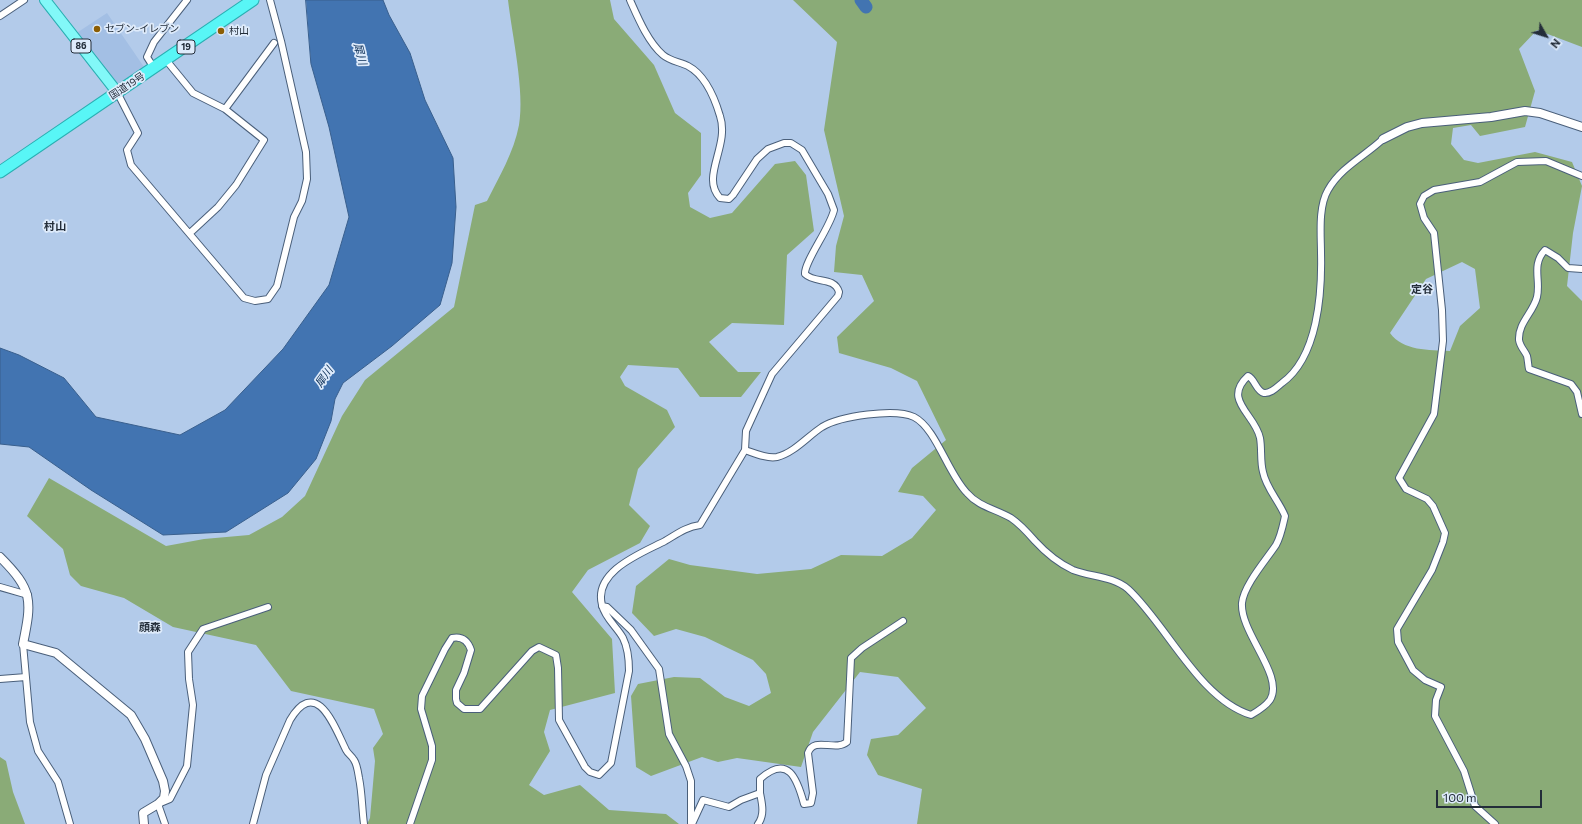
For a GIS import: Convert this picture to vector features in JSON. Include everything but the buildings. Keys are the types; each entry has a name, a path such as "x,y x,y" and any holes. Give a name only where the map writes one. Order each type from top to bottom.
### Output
{"highway":[{"name":"国道19号","path":"0,172 254,0"}],"main road":[{"name":"86","path":"45,0 116,92"}],"street":[{"path":"0,16 24,0"},
{"path":"154,68 147,56 154,42 187,0"},
{"path":"116,92 138,134 127,150 131,164 190,232 244,298 255,301 268,299 277,286 294,217 302,201 307,179 306,152 281,41 270,0"},
{"path":"410,824 432,760 433,753 421,709 422,696 444,649 452,638 458,637 465,640 471,650 456,695 457,703 464,709 480,710 532,651 539,647 556,655 558,668 559,720 581,760 590,772 599,775 611,763 629,659 623,639 602,606 602,592 605,584 619,566 687,527 700,525 745,450 746,431 767,382 838,296 838,287 829,282 808,277 805,270 832,218 833,205 802,150 791,143 784,142 768,149 757,159 733,195 728,199 720,198 713,186 712,176 722,142 721,117 710,92 694,70 668,58 660,52 649,36 630,0"},
{"path":"225,109 274,43"},
{"path":"166,60 193,93 225,109 264,140 236,185 218,207 190,232"},
{"path":"745,450 776,457 789,451 823,426 852,416 899,413 913,416 931,433 955,478 966,494 978,504 1013,519 1050,556 1073,570 1094,575 1126,588 1172,641 1206,685 1232,706 1251,715 1265,706 1271,699 1273,682 1252,640 1243,614 1242,602 1254,574 1276,544 1286,516 1265,480 1260,437 1240,402 1237,392 1240,385 1248,376 1251,377 1260,391 1265,393 1270,392 1285,381 1300,362 1313,334 1317,320 1321,254 1319,226 1327,191 1344,169 1373,149 1383,139 1407,127 1422,124 1491,118 1525,111 1540,113 1582,127"},
{"path":"1495,824 1475,806 1464,771 1435,716 1436,700 1441,687 1426,680 1413,670 1398,642 1397,629 1432,570 1445,533 1433,506 1428,499 1406,490 1400,478 1434,414 1443,341 1442,310 1434,233 1424,218 1420,204 1424,196 1434,190 1480,182 1517,162 1546,161 1582,176"},
{"path":"1582,269 1568,268 1558,258 1545,250 1537,267 1538,294 1519,332 1519,341 1527,356 1529,369 1571,384 1576,392 1582,414"},
{"path":"0,557 12,568 28,596 28,620 23,644 30,722 38,751 58,782 70,824"},
{"path":"0,586 28,596"},
{"path":"602,606 607,607 631,630 659,669 669,734 686,766 691,781 692,824"},
{"path":"144,824 143,813 170,799 187,766 193,705 188,652 203,629 268,607"},
{"path":"758,824 763,805 760,793 760,779 769,771 782,768 796,778 804,804 811,803 813,793 808,753 809,748 816,744 843,746 847,742 851,658 862,648 902,621"},
{"path":"23,644 56,653 131,715 145,739 163,781 165,790 164,798 158,804"},
{"path":"0,680 26,677"},
{"path":"253,824 264,780 290,720 295,712 304,704 310,702 324,710 332,720 346,752 354,760 360,778 364,824"},
{"path":"692,824 703,800 730,807 742,800 760,793"},
{"path":"158,804 165,824"}],"shaded area":[{"path":"107,13 144,67 116,86 75,34"}],"green space":[{"path":"508,0 610,0 614,19 654,65 675,113 701,133 701,175 688,193 690,207 710,218 732,213 775,164 795,161 806,175 814,231 787,255 784,325 732,323 709,342 738,372 761,372 741,397 700,397 678,368 628,365 620,377 625,386 667,410 675,427 638,469 629,505 650,526 640,543 588,570 572,592 612,639 615,693 550,710 544,732 550,751 529,785 544,795 580,785 609,810 666,814 679,824 367,824 370,818 375,761 373,748 383,734 374,709 291,691 256,645 173,627 124,598 81,586 70,575 63,549 27,516 49,478 166,546 204,539 249,535 282,517 305,496 342,416 365,380 454,307 475,205 487,201 510,155 519,125 519,80"},
{"path":"793,0 1582,0 1582,47 1537,30 1519,49 1535,91 1525,127 1480,136 1471,125 1453,128 1451,144 1464,160 1478,163 1535,152 1572,162 1582,186 1573,233 1567,286 1582,301 1582,824 917,824 922,789 878,775 867,755 871,739 898,735 926,708 898,677 860,672 813,732 801,767 737,758 718,762 702,757 651,776 636,767 631,696 638,684 674,677 700,678 725,697 749,706 771,693 766,674 753,660 705,637 676,629 654,636 632,613 636,586 669,559 690,565 757,574 811,569 841,555 882,556 912,538 936,510 923,496 898,492 912,468 946,440 917,381 891,368 839,353 837,337 874,301 862,275 834,272 836,246 844,216 824,130 837,42","holes":["1462,262 1475,269 1480,308 1460,326 1450,351 1425,350 1409,346 1395,339 1390,333 1426,279"]},
{"path":"0,757 6,761 13,792 25,824 0,824"}],"water":[{"name":"犀川","path":"306,0 383,0 389,15 410,53 425,100 453,158 456,207 452,263 440,305 392,346 343,383 335,399 331,421 316,459 288,493 226,532 163,535 91,490 29,447 0,444 0,348 19,355 64,378 96,417 180,435 225,410 283,349 329,285 349,217 329,127 311,64"}],"waterway":[{"path":"861,0 866,7"}],"place":[{"name":"セブン-イレブン","path":"97,29"},
{"name":"村山","path":"221,31"}],"district":[{"name":"村山","path":"55,226"},
{"name":"定谷","path":"1422,289"},
{"name":"顔森","path":"150,627"}]}
